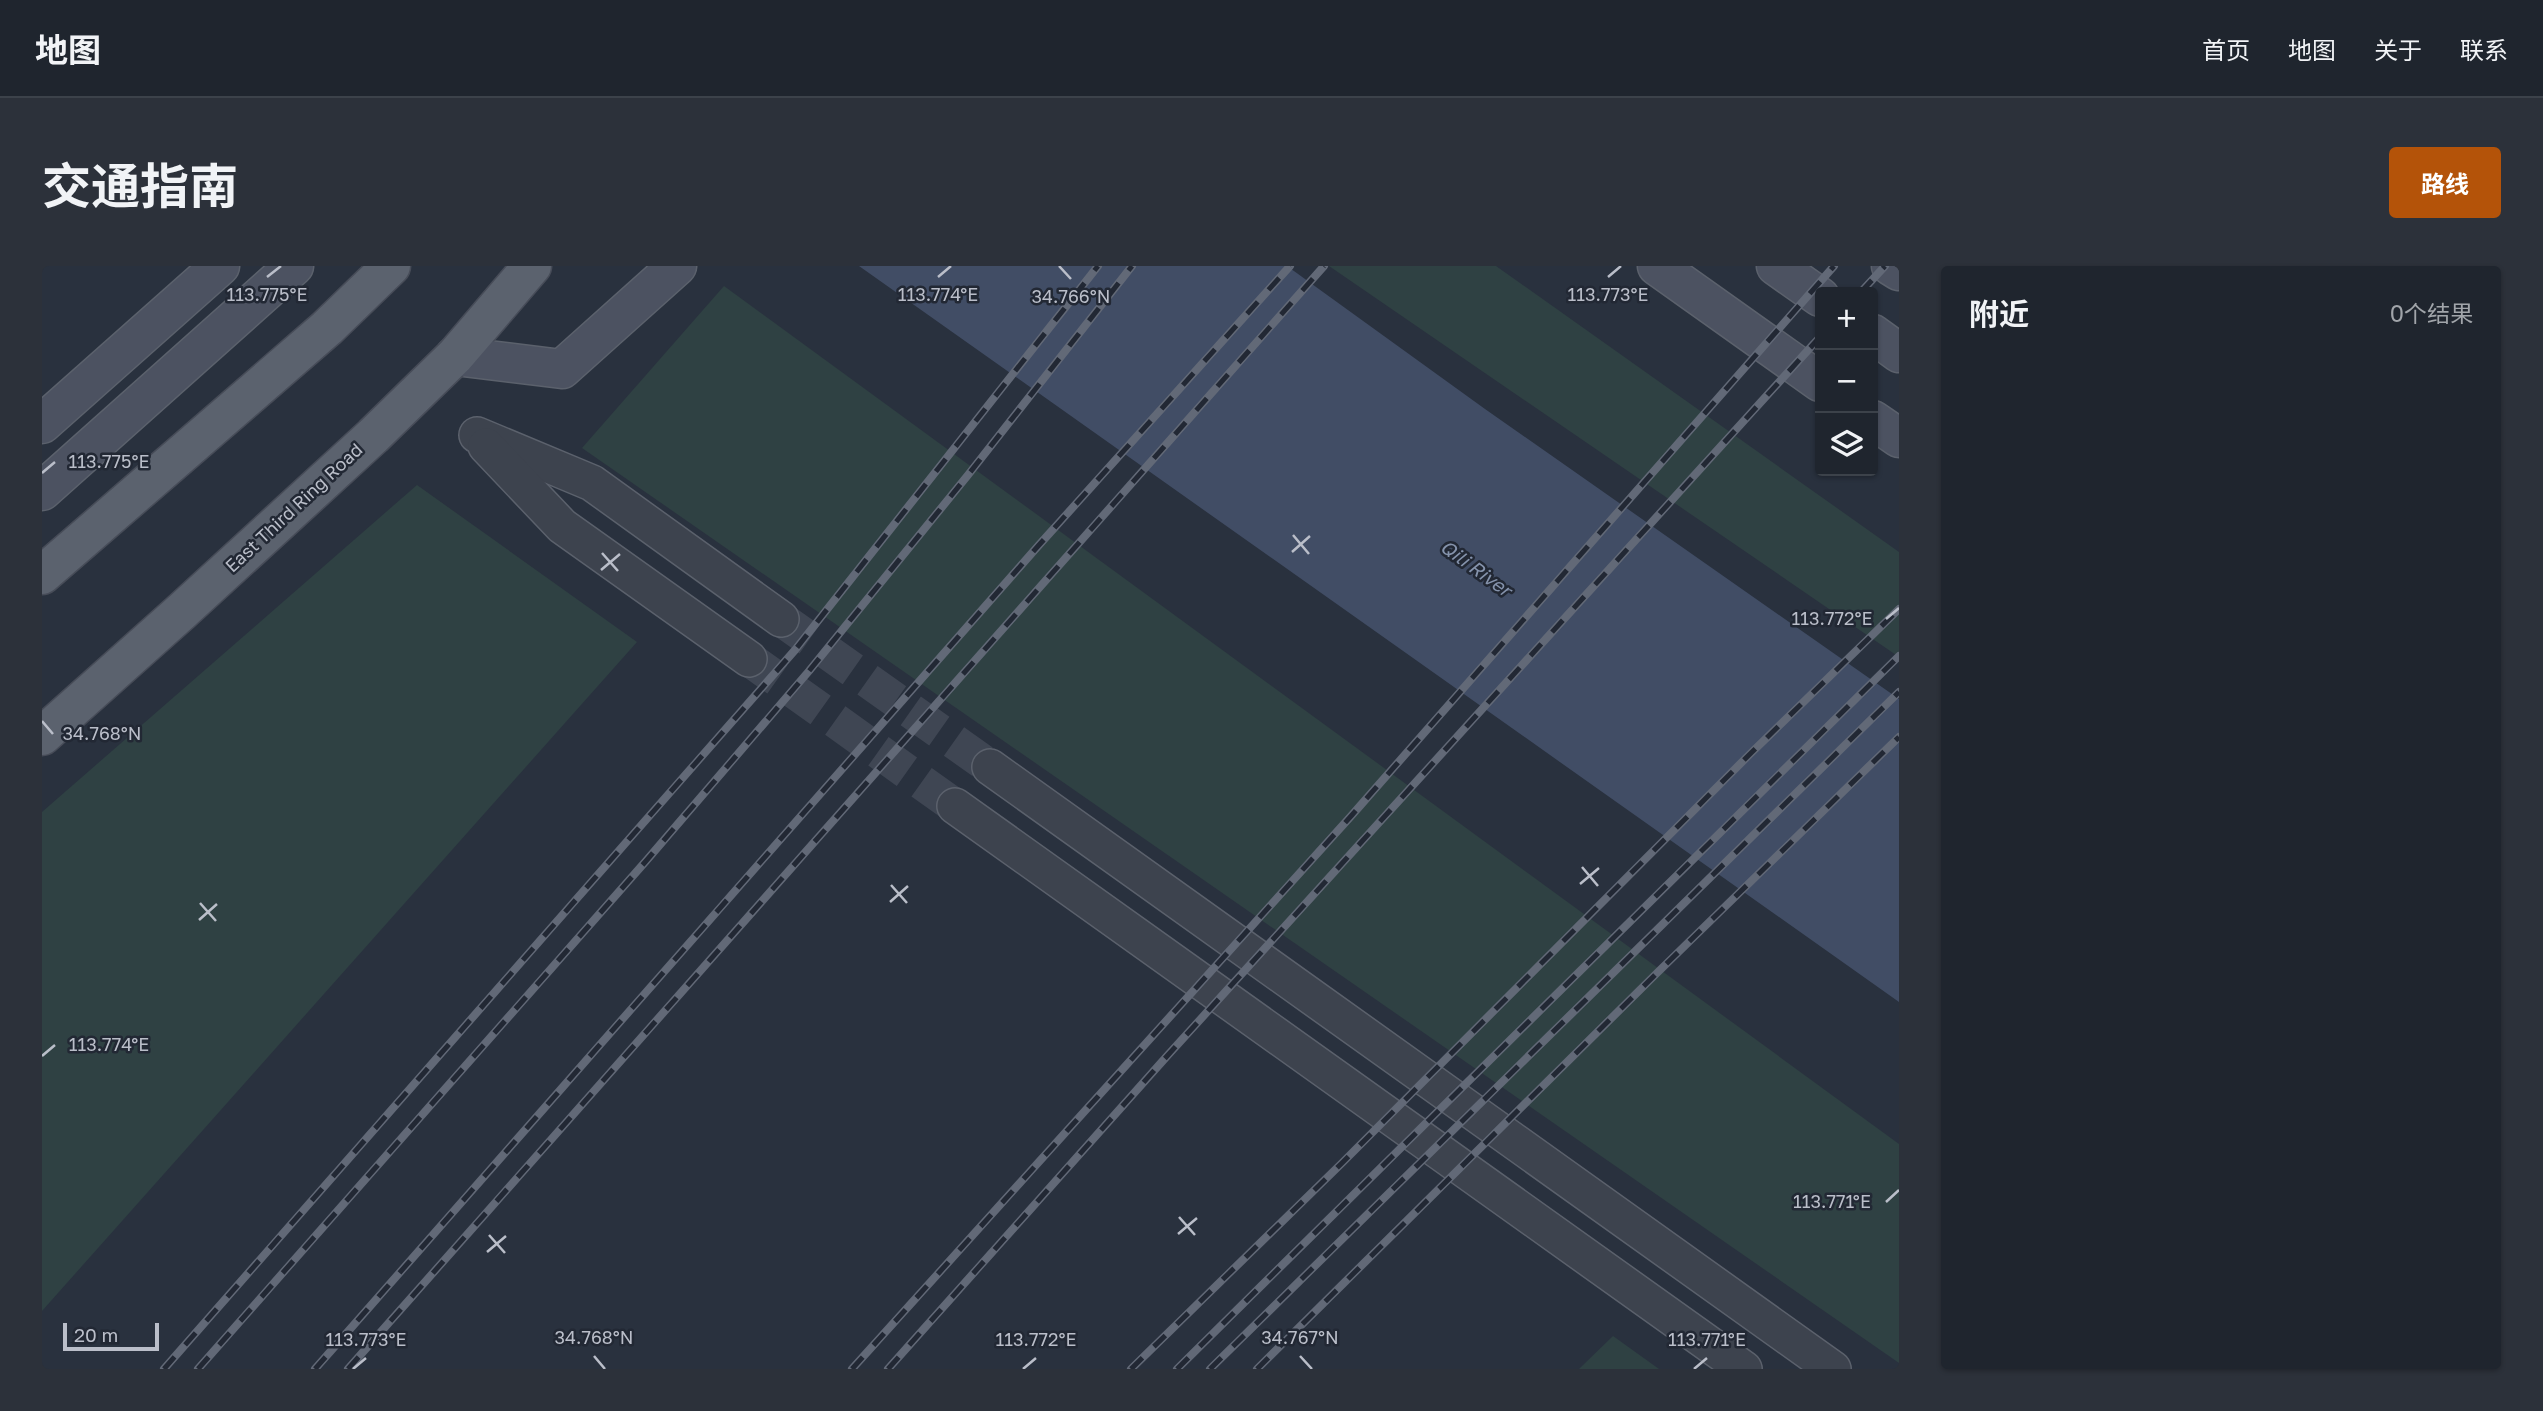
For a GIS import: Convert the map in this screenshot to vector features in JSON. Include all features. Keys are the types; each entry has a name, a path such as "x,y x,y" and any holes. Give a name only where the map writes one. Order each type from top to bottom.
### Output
{"main road":[{"path":"42,575 327,328 391,266"},
{"name":"East Third Ring Road","path":"42,736 373,436 455,356 532,266"}],"street":[{"path":"42,424 220,266"},
{"path":"42,492 293,266"},
{"path":"455,356 562,369 677,266"},
{"path":"1657,266 1815,378"},
{"path":"1776,266 1815,293"},
{"path":"1891,266 1899,271"},
{"path":"1878,338 1899,353"},
{"path":"1878,423 1899,438"},
{"path":"749,659 562,526 477,435 592,483 782,619"},
{"path":"990,767 1833,1369"},
{"path":"955,806 1744,1369"}],"shaded area":[{"path":"1329,266 1496,266 1899,552 1899,657"},
{"path":"724,286 1899,1144 1899,1363 582,448"},
{"path":"417,485 637,642 42,1311 42,812"},
{"path":"1613,1336 1659,1369 1579,1369"}],"water":[{"name":"Qili River","path":"859,266 1287,266 1485,409 1899,699 1899,1002"}],"tunnel":[{"path":"781,619 990,767"},
{"path":"749,659 955,806"}],"railway":[{"path":"164,1369 795,650 1098,266"},
{"path":"198,1369 646,861 809,671 1132,266"},
{"path":"315,1369 1039,545 1290,266"},
{"path":"348,1369 1324,266"},
{"path":"852,1369 1352,815 1834,266"},
{"path":"1866,287 1885,266"},
{"path":"888,1369 1168,1055 1815,343"},
{"path":"1131,1369 1899,609"},
{"path":"1177,1369 1899,656"},
{"path":"1210,1369 1899,692"},
{"path":"1257,1369 1899,737"}]}
